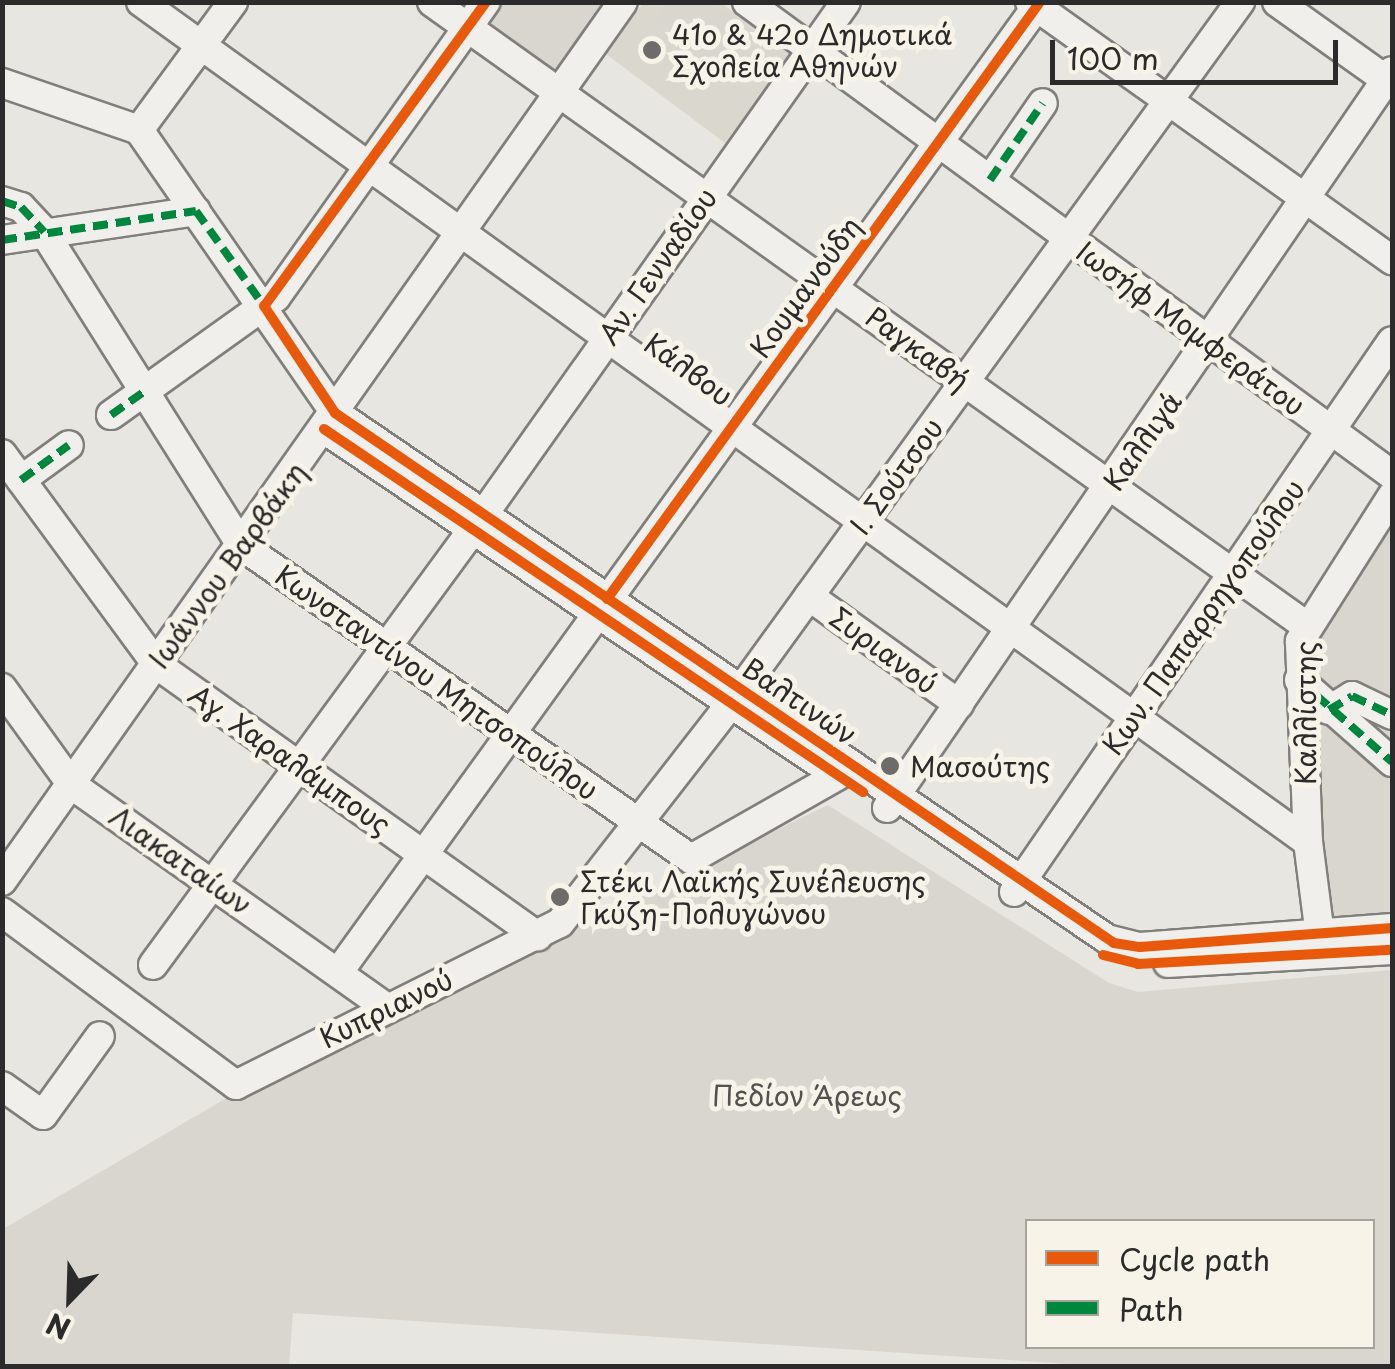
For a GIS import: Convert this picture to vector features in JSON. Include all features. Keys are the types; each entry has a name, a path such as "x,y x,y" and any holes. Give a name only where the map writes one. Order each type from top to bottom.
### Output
{"street":[{"name":"Κάλβου","path":"141,2 1308,842"},
{"path":"2,84 138,130 233,2"},
{"name":"Ραγκαβή","path":"432,2 1305,626"},
{"path":"111,415 264,306 486,2"},
{"name":"Ιωάννου Βαρβάκη","path":"2,880 242,546 623,2"},
{"name":"Ιωσήφ Μομφεράτου","path":"746,2 1392,475"},
{"name":"Αν. Γενναδίου","path":"152,965 477,524 846,2"},
{"name":"Ι. Σούτσου","path":"549,930 640,823 736,697 1240,2"},
{"path":"1277,2 1390,78"},
{"path":"1035,4 1392,260"},
{"name":"Κουμανούδη","path":"340,970 1035,4"},
{"name":"Καλλιγά","path":"892,801 1390,78"},
{"path":"990,180 1043,103"},
{"name":"Βαλτινών","path":"138,130 264,306 330,421 477,524 1018,886 1118,962 1321,944 1392,928"},
{"name":"Κωνσταντίνου Μητσοπούλου","path":"2,200 21,208 44,232 242,546 640,823 691,858 839,775"},
{"path":"2,240 196,210"},
{"name":"Κων. Παπαρρηγοπούλου","path":"1018,886 1392,341"},
{"path":"20,480 69,446"},
{"name":"Αγ. Χαραλάμπους","path":"2,454 156,664 424,854 549,930"},
{"name":"Καλλίστης","path":"1321,944 1308,842 1299,680 1305,626 1392,496"},
{"name":"Συριανού","path":"809,596 960,704"},
{"path":"1299,680 1392,762"},
{"name":"Λιακαταίων","path":"2,688 72,785 340,970 385,1007"},
{"path":"1329,710 1352,696 1392,715"},
{"name":"Βαλτινών","path":"736,697 839,775 892,801"},
{"name":"Κυπριανού","path":"2,912 236,1084 385,1007 549,930"},
{"name":"Βαλτινών","path":"1321,944 1392,950"},
{"path":"2,1086 43,1115 100,1036"}],"shaded area":[{"path":"720,2 794,58 729,146 606,54 643,3"}],"green space":[{"path":"490,3 607,3 553,82 473,27"},
{"path":"668,3 713,3 757,35 729,72 656,19"},
{"path":"1392,511 1392,921 1331,925 1304,657"},
{"name":"Πεδίον Άρεως","path":"828,805 1109,983 1138,992 1392,970 1392,1366 1100,1366 293,1313 289,1366 3,1366 3,1229 230,1096"}],"marked path":[{"path":"990,180 1043,103"},
{"path":"2,201 21,207 44,232"},
{"path":"2,240 196,211 264,306"},
{"path":"111,415 145,391"},
{"path":"21,480 69,445"},
{"path":"1299,680 1392,762"},
{"path":"1329,710 1352,696 1392,715"}],"cycle path":[{"path":"486,2 264,306 335,413 1114,943 1140,947 1392,928"},
{"path":"607,599 1040,2"},
{"path":"324,429 863,792"},
{"path":"1103,955 1138,964 1392,950"}],"place":[{"name":"41ο & 42ο Δημοτικά Σχολεία Αθηνών","path":"652,50"},
{"name":"Μασούτης","path":"890,766"},
{"name":"Στέκι Λαϊκής Συνέλευσης Γκύζη-Πολυγώνου","path":"560,897"}]}
